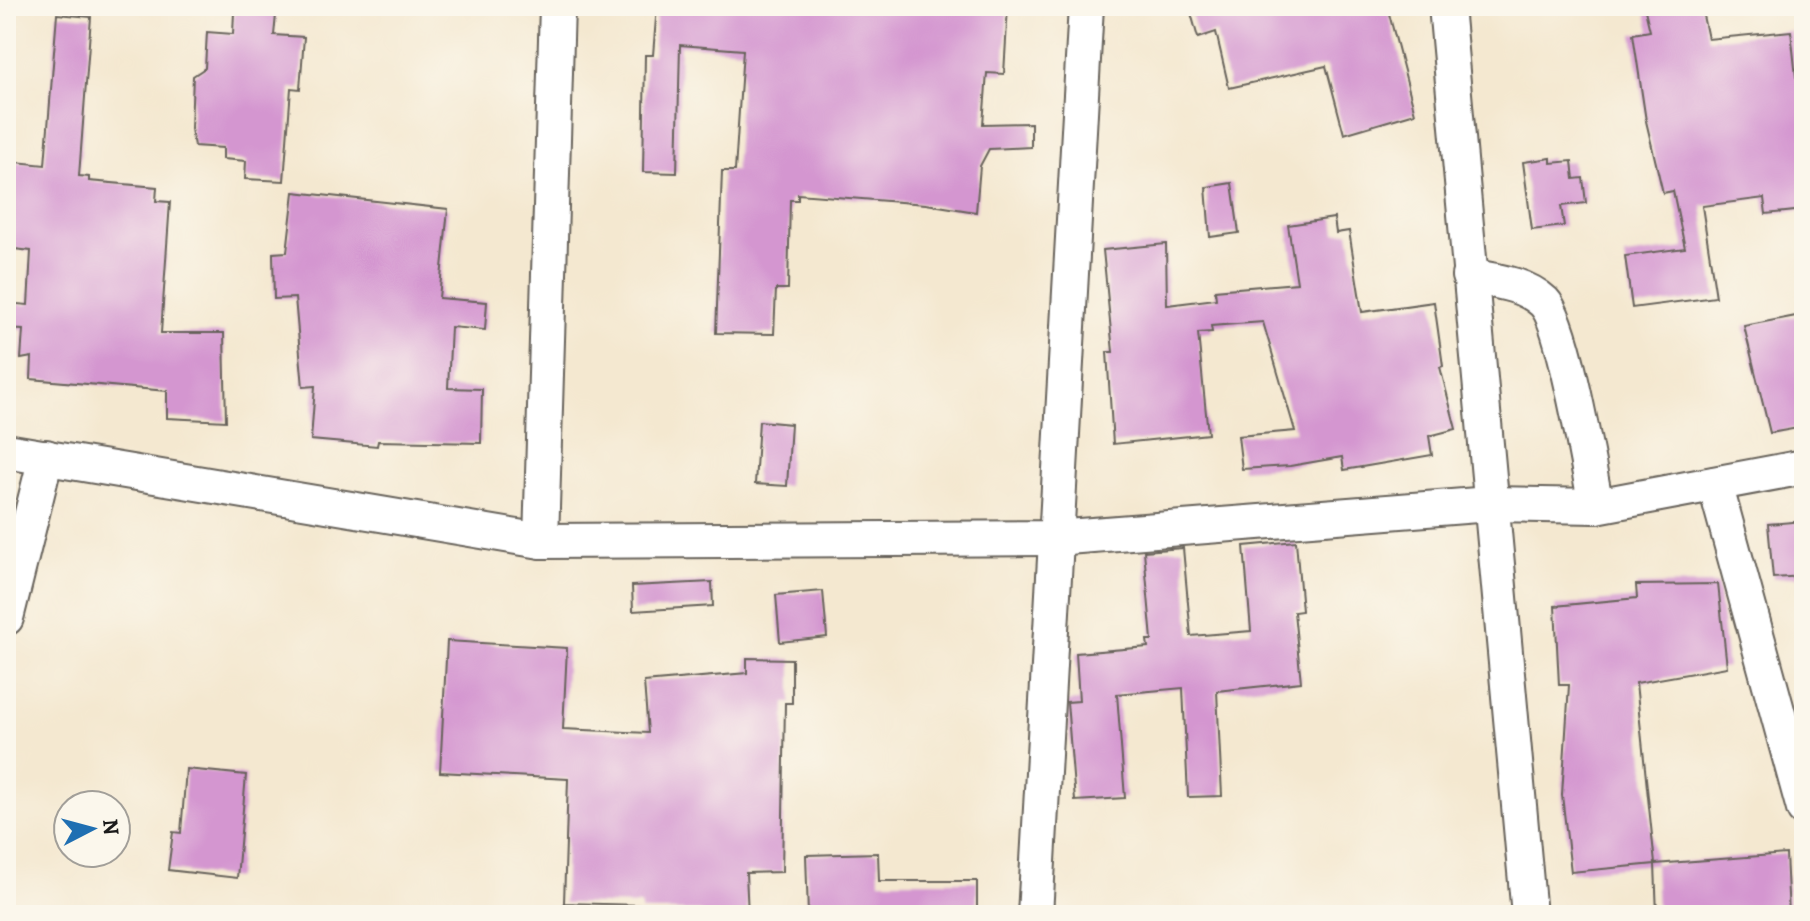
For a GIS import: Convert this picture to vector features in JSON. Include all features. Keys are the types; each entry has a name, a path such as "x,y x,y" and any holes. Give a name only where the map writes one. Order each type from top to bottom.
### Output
{"street":[{"path":"541,541 557,6"},
{"path":"1035,915 1086,6"},
{"path":"1446,6 1529,915"},
{"path":"1469,276 1523,287 1546,304 1563,348 1596,506"},
{"path":"6,451 541,541 1054,538 1490,504 1596,506 1804,467"},
{"path":"6,618 46,457"},
{"path":"1715,484 1804,809"}],"building":[{"path":"657,6 1008,6 1004,74 987,73 983,124 1031,123 1031,147 989,149 980,166 976,212 926,204 798,194 798,200 790,200 788,289 776,289 774,334 716,333 722,171 735,171 743,50 680,45 677,173 643,172 645,55 653,55"},
{"path":"1189,6 1387,6 1415,113 1344,134 1326,66 1229,88 1216,32 1198,38"},
{"path":"1644,6 1701,6 1708,39 1791,31 1796,77 1804,76 1804,210 1766,214 1764,198 1702,206 1716,297 1632,308 1625,256 1685,248 1673,191 1663,193 1646,121 1633,34 1650,31"},
{"path":"234,12 276,15 274,35 304,37 300,89 291,88 284,181 245,179 246,161 223,159 223,148 194,146 191,129 193,76 205,68 207,32 233,34"},
{"path":"57,14 91,17 79,176 89,177 89,181 157,187 156,201 170,202 161,333 224,333 226,421 167,418 167,391 31,379 32,357 21,359 23,330 6,329 6,303 28,305 31,251 6,248 6,161 45,165"},
{"path":"1551,158 1551,163 1572,161 1574,179 1583,178 1586,203 1561,206 1564,226 1532,230 1523,162"},
{"path":"1232,183 1239,233 1210,237 1206,187"},
{"path":"294,192 448,209 439,298 487,302 485,330 451,327 448,388 482,389 481,443 378,441 377,446 311,440 315,386 303,387 295,298 274,299 273,253 287,252"},
{"path":"1334,218 1336,233 1349,231 1362,312 1434,302 1443,366 1440,367 1456,429 1429,436 1432,455 1344,470 1342,457 1290,466 1242,469 1238,436 1295,431 1263,322 1211,326 1212,332 1198,333 1208,434 1113,444 1107,352 1113,352 1103,250 1166,244 1167,305 1216,299 1215,290 1297,283 1288,225"},
{"path":"1796,316 1804,350 1804,427 1770,433 1744,326"},
{"path":"759,421 791,424 787,486 755,484"},
{"path":"1804,521 1804,576 1773,578 1768,524"},
{"path":"1296,541 1302,611 1294,612 1301,682 1217,691 1222,796 1188,797 1183,688 1117,694 1125,798 1075,801 1067,702 1079,701 1076,653 1148,647 1147,640 1152,640 1144,551 1183,548 1191,636 1251,631 1244,546"},
{"path":"712,582 713,606 633,611 632,586"},
{"path":"1718,584 1727,667 1636,683 1655,864 1571,872 1562,795 1569,685 1559,685 1555,606 1637,598 1636,585"},
{"path":"823,591 827,637 780,642 776,595"},
{"path":"447,641 567,648 563,729 648,733 644,682 747,673 747,658 792,659 792,703 785,703 782,872 746,873 748,915 641,911 641,905 564,903 568,779 440,772"},
{"path":"186,769 246,775 237,878 168,870 173,832 181,833"},
{"path":"878,853 879,881 977,881 977,915 808,915 806,855"},
{"path":"1786,854 1789,915 1657,915 1655,864"}]}
